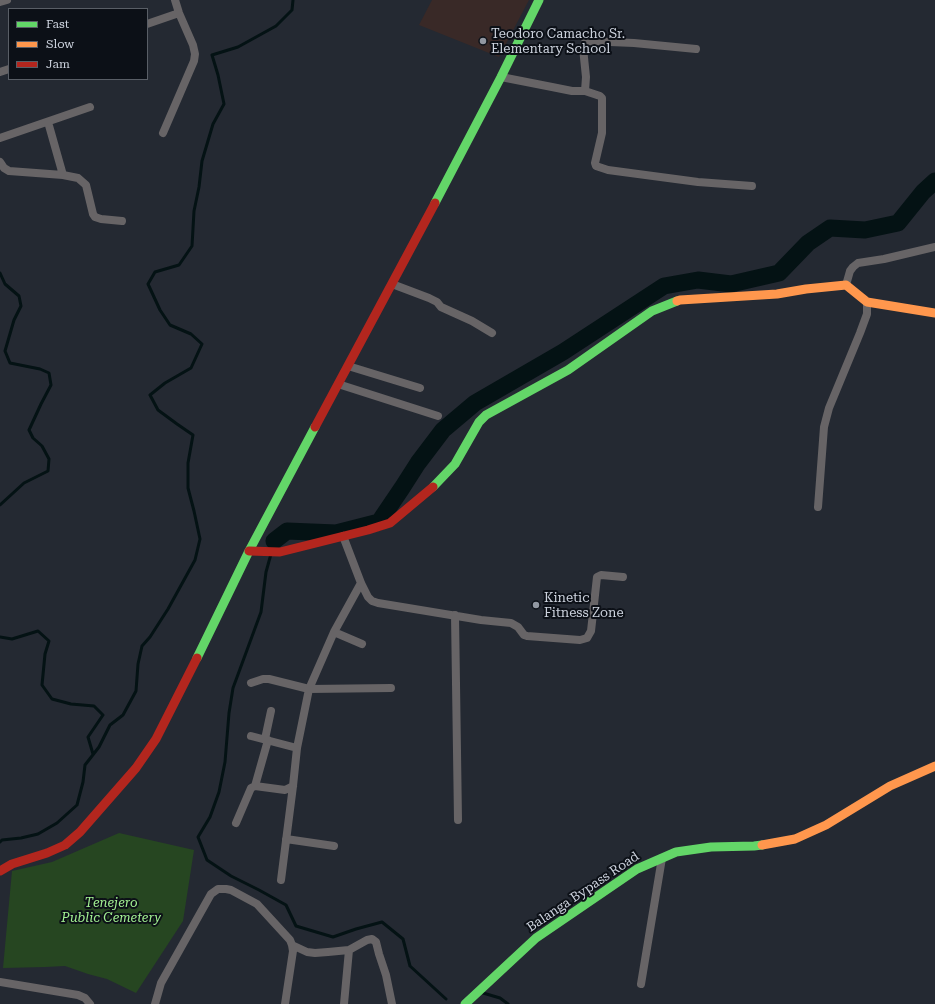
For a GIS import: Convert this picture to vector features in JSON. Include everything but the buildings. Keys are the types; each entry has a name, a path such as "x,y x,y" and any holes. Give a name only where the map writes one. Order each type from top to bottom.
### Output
{"street":[{"path":"0,2 7,0"},
{"path":"163,132 194,61 195,54 193,45 175,0"},
{"path":"0,871 12,864 46,853 65,844 80,832 136,768 156,739 190,673 249,551 501,77 539,0"},
{"path":"148,24 179,13"},
{"path":"585,91 586,77 583,48 586,40 696,48"},
{"path":"501,77 566,90 585,91 600,96 602,98 602,133 595,163 596,166 608,170 698,182 752,186"},
{"path":"0,138 90,107"},
{"path":"48,122 63,175"},
{"path":"0,162 4,168 9,171 63,175 78,178 86,185 92,214 95,217 122,221"},
{"path":"846,284 850,271 858,263 884,259 935,247"},
{"path":"392,284 429,298 437,302 441,307 472,321 492,333"},
{"path":"249,551 280,552 390,523 430,491 455,464 479,422 486,415 568,370 652,311 680,300 777,294 846,284 867,302 935,313"},
{"path":"818,507 824,428 829,408 867,314 867,302"},
{"path":"348,366 420,388"},
{"path":"338,384 438,416"},
{"path":"343,536 361,583 368,597 372,601 481,620 511,623 518,627 524,635 527,636 580,640 587,638 591,631 597,577 601,575 624,577"},
{"path":"281,880 297,748 309,689 334,632 361,583"},
{"path":"455,615 458,820"},
{"path":"334,632 362,644"},
{"path":"251,683 263,679 269,679 309,689 391,688"},
{"path":"236,824 251,788 255,786 271,711"},
{"path":"252,736 297,748"},
{"name":"Balanga Bypass Road","path":"465,1004 536,938 638,869 676,852 711,847 754,846 795,839 826,825 890,786 935,766"},
{"path":"255,786 285,790 293,786"},
{"path":"286,839 334,846"},
{"path":"641,984 662,858"},
{"path":"155,1004 161,983 211,894 218,889 226,888 257,904 290,940 293,951 285,1004"},
{"path":"292,945 307,952 316,953 349,950 367,940 372,939 376,942 386,975 392,1004"},
{"path":"344,1004 349,950"},
{"path":"0,982 78,995 90,1004"}],"shaded area":[{"name":"Teodoro Camacho Sr. Elementary School","path":"432,0 529,0 499,57 419,25"}],"green space":[{"name":"Tenejero Public Cemetery","path":"119,833 194,850 183,921 136,993 107,979 65,966 3,968 12,871 52,862"}],"waterway":[{"path":"0,842 2,840 38,834 57,823 77,805 83,782 85,765 99,747 110,725 123,715 136,691 138,664 142,646 150,637 168,609 195,560 200,539 188,488 188,463 193,435 158,410 150,395 165,383 191,368 202,344 191,334 170,325 160,310 148,284 155,272 179,265 192,246 194,211 202,161 213,124 224,104 212,55 238,47 276,26 292,10 293,0"},
{"path":"274,541 287,531 336,533 379,522 418,463 443,430 475,403 563,352 664,286 698,280 731,284 779,273 808,243 830,228 865,230 898,223 923,192 935,181"},
{"path":"0,273 5,284 19,296 21,306 14,320 5,351 10,363 40,369 49,373 51,385 29,430 33,438 42,446 49,459 48,471 24,483 0,505"},
{"path":"272,549 274,541"},
{"path":"271,554 266,572 261,612 233,688 229,713 225,762 219,792 210,817 198,837 207,860 231,876 286,905 296,926 333,937 382,922 403,939 410,966 446,999"},
{"path":"0,637 12,639 38,631 49,641 45,654 42,685 52,699 71,704 94,706 103,715 88,737 93,754"},
{"path":"483,993 500,998 508,1004"}],"traffic: fast":[{"path":"435,203 501,77 539,0"},
{"path":"433,487 455,464 479,422 486,415 568,370 652,311 677,301"},
{"path":"197,658 249,551 315,427"},
{"path":"465,1004 536,938 637,869 676,852 711,847 762,845"}],"traffic: slow":[{"path":"677,301 777,294 806,289 846,285 867,302 935,313"},
{"path":"762,845 795,839 826,825 890,786 935,766"}],"traffic: jam":[{"path":"315,427 435,203"},
{"path":"249,551 280,552 390,523 433,487"},
{"path":"0,871 12,864 47,853 65,845 80,832 136,768 156,739 197,658"}],"place":[{"name":"Teodoro Camacho Sr. Elementary School","path":"483,41"},
{"name":"Kinetic Fitness Zone","path":"536,605"}]}
